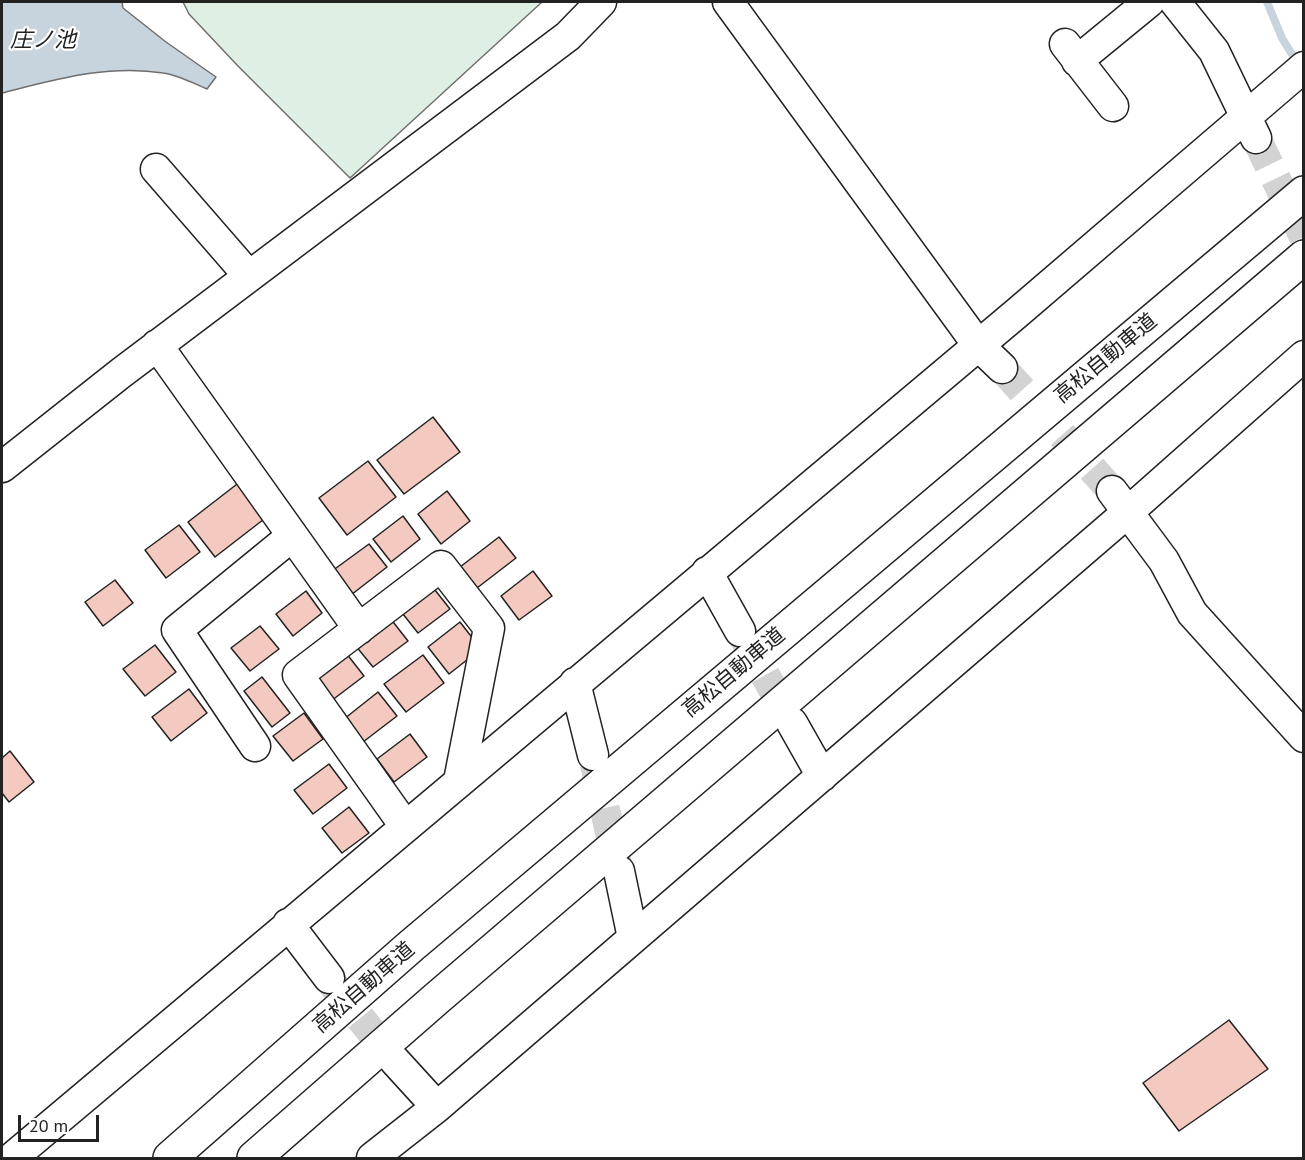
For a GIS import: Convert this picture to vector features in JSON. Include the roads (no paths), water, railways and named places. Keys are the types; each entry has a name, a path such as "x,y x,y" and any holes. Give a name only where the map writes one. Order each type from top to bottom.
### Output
{"highway":[{"name":"高松自動車道","path":"170,1158 411,946 1304,193"},
{"path":"254,1158 1304,256"}],"street":[{"path":"2,467 157,345 568,36 601,2"},
{"path":"728,2 978,345 1002,368"},
{"path":"1113,106 1071,52 1149,2"},
{"path":"1175,2 1214,51 1250,127"},
{"path":"12,1158 978,345 1250,127 1304,67"},
{"path":"156,169 249,276"},
{"path":"157,345 359,628"},
{"path":"372,1158 437,1107 822,776 1120,501 1304,356"},
{"path":"1120,501 1164,561 1192,613 1304,737"},
{"path":"255,746 177,630 292,536"},
{"path":"405,826 298,675 441,566 489,628 459,781"},
{"path":"707,572 740,631"},
{"path":"575,683 593,755"},
{"path":"792,723 822,776"},
{"path":"619,871 633,938"},
{"path":"288,924 328,978"},
{"path":"395,1061 437,1107"}],"water":[{"name":"庄ノ池","path":"2,2 122,2 123,8 216,77 207,89 180,77 163,73 122,70 81,75 2,93"}],"waterway":[{"path":"1267,2 1282,38 1293,56"}],"tunnel":[{"path":"1256,138 1304,237"},
{"path":"1002,368 1112,491"},
{"path":"743,636 792,723"},
{"path":"595,764 618,869"},
{"path":"332,983 395,1061"}]}
